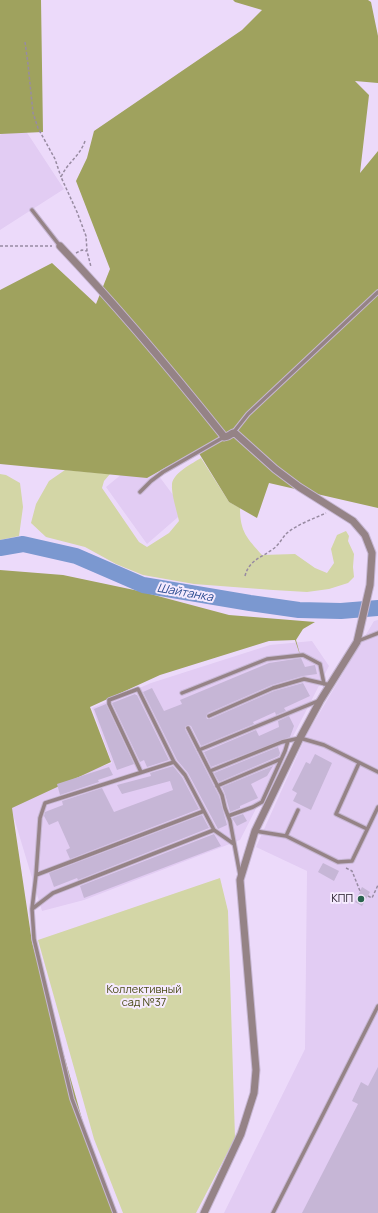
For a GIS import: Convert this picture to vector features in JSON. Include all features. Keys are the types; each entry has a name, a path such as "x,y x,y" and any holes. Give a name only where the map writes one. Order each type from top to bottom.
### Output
{"street":[{"path":"60,246 92,279 224,436 228,436 233,433 299,487 353,521 365,535 375,552 370,585 357,642 327,684 320,701 300,738 255,831 240,880 256,1070 254,1093 241,1134 204,1213"}],"lane":[{"path":"32,210 60,246"},
{"path":"233,433 248,414 378,292"},
{"path":"140,492 163,472 224,436"},
{"path":"357,642 378,633"},
{"path":"182,693 267,660 303,655 320,664 327,684"},
{"path":"209,716 273,688 304,679 327,684"},
{"path":"141,772 109,704 109,700 138,689 174,762 185,774 214,830 234,844"},
{"path":"199,750 320,701"},
{"path":"188,728 222,795 234,844 240,880"},
{"path":"210,771 288,741 300,738 324,745 378,772"},
{"path":"228,816 253,808 262,802 288,741"},
{"path":"217,786 281,759"},
{"path":"115,1213 72,1099 34,939 32,909 40,818 45,804 174,762"},
{"path":"359,763 336,814 367,829"},
{"path":"255,831 286,836 338,862 352,861 378,807"},
{"path":"286,836 298,810"},
{"path":"36,875 204,811"},
{"path":"32,909 54,893 214,830"},
{"path":"273,1213 378,1006"}],"path":[{"path":"25,42 33,113 38,128 55,159 86,236 87,251 92,268 92,279"},
{"path":"61,177 82,149 85,141"},
{"path":"0,246 60,246"},
{"path":"73,259 80,250 87,251"},
{"path":"246,576 251,564 257,558 274,549 292,530 316,517 337,510"},
{"path":"338,862 352,871 360,891"},
{"path":"368,896 372,898 378,885"}],"shaded area":[{"path":"20,122 64,189 0,230 0,135"},
{"path":"144,456 185,511 147,544 106,487"},
{"path":"378,620 378,1213 224,1213 305,1049 307,871 256,847 307,734 374,621"},
{"path":"312,641 329,666 240,840 84,900 42,911 8,798 112,763 92,708 151,683 270,645"}],"green space":[{"path":"0,0 41,0 43,132 0,134"},
{"path":"233,0 368,0 371,2 378,36 378,83 355,81 369,95 360,173 378,151 378,508 269,483 257,518 229,502 197,450 147,478 0,464 0,290 52,263 96,304 110,269 76,181 87,158 94,131 242,30 262,10 235,2"},
{"path":"201,458 229,502 240,508 241,523 245,534 262,555 295,554 315,568 327,573 334,563 331,549 337,535 346,531 349,536 348,541 354,554 354,577 348,583 329,589 307,592 194,584 143,575 116,564 85,547 46,537 31,523 36,504 49,481 65,470 110,474 104,481 102,488 139,542 147,547 169,533 179,521 172,493 173,480 180,472"},
{"path":"0,474 6,475 20,483 23,507 19,536 0,540"},
{"path":"0,570 63,575 139,591 229,615 315,622 303,629 296,640 301,658 295,640 269,641 160,675 90,707 111,762 12,808 32,942 88,1140 113,1213 0,1213"},
{"name":"Коллективный сад №37","path":"220,878 228,911 235,1138 196,1213 123,1213 94,1139 38,940"}],"building":[{"path":"301,658 305,667 315,665 317,674 303,676 272,685 208,713 206,716 207,719 210,719 274,691 303,683 310,696 284,708 286,711 276,715 275,712 253,722 254,724 201,746 191,726 188,725 185,727 219,796 227,825 218,829 188,773 177,760 143,692 152,688 164,711 182,704 180,700 269,663"},
{"path":"135,694 137,695 169,760 147,767 144,760 140,762 112,703"},
{"path":"106,704 134,764 117,770 94,709"},
{"path":"289,716 294,726 290,737 211,767 204,752 256,730 259,736 279,727 278,721"},
{"path":"278,747 280,753 279,756 219,782 214,773"},
{"path":"315,754 332,763 311,810 293,801 297,793 292,790 306,762 310,764"},
{"path":"173,766 182,777 199,809 70,859 66,850 70,848 58,821 49,825 44,816 45,812 63,805 62,801 102,788 114,812 173,790 170,781 122,794 117,785 151,776 150,773"},
{"path":"273,766 267,776 251,784 258,798 230,812 222,787"},
{"path":"109,767 113,775 98,780 99,782 60,795 57,784"},
{"path":"243,814 247,821 237,826 232,818"},
{"path":"202,815 209,828 78,880 77,878 54,887 49,873"},
{"path":"214,834 221,846 84,898 80,886"},
{"path":"323,863 339,871 334,881 318,872"},
{"name":"КПП","path":"362,887 370,892 362,906 355,902"},
{"path":"378,1067 378,1213 302,1213 358,1104 352,1101 361,1082 368,1086"}],"waterway":[{"name":"Шайтанка","path":"0,548 23,544 76,556 143,585 250,603 299,610 341,611 378,608"}],"place":[{"name":"КПП","path":"361,899"}]}
